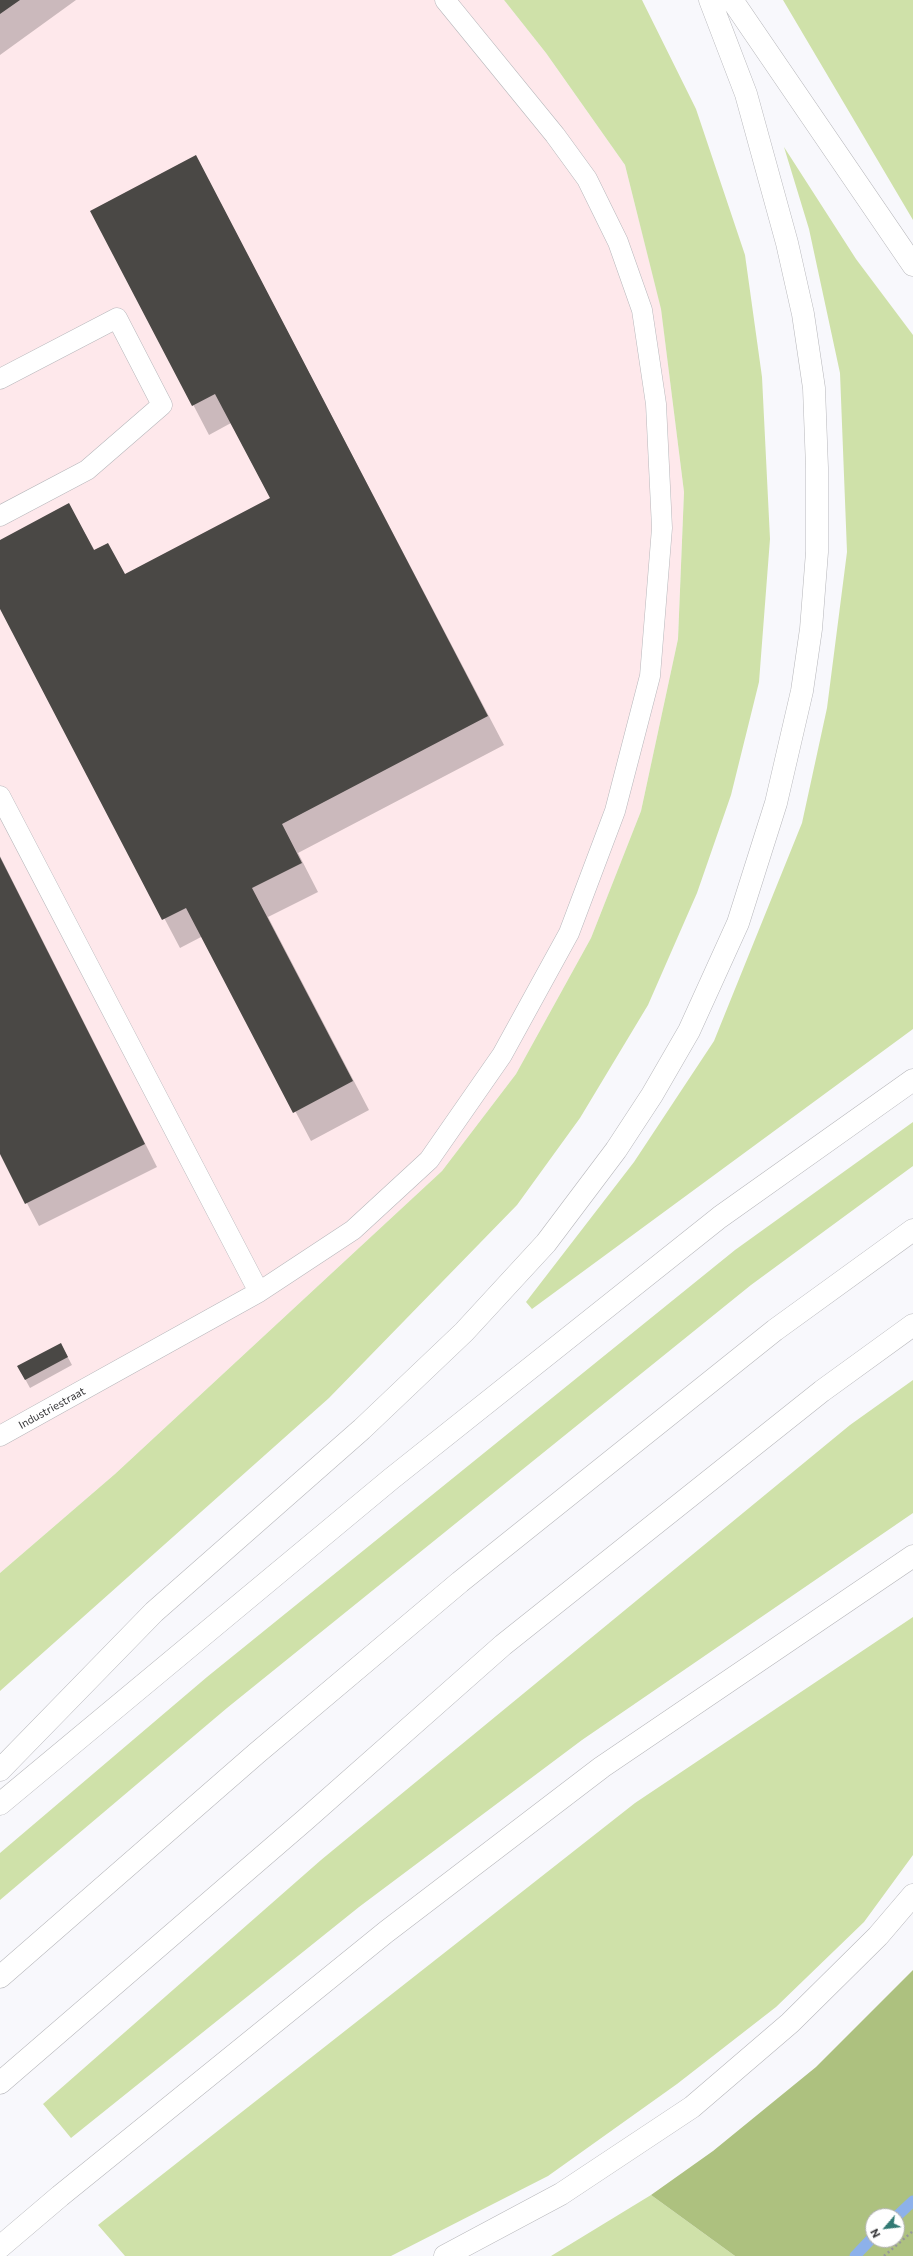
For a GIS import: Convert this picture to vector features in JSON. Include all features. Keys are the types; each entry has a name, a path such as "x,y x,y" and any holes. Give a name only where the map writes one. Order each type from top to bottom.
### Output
{"highway":[{"path":"0,1770 154,1612 362,1429 464,1332 546,1243 616,1150 652,1095 689,1031 738,923 776,803 802,691 811,629 817,552 817,468 814,388 803,314 788,243 746,94 710,0"},
{"path":"732,0 913,265"},
{"path":"0,1804 391,1479 714,1222 913,1080"},
{"path":"0,1977 257,1753 460,1582 775,1330 913,1230"},
{"path":"0,2084 305,1820 503,1645 822,1391 913,1324"},
{"path":"0,2247 60,2196 386,1932 602,1767 913,1556"},
{"path":"445,2256 561,2194 692,2107 790,2023 878,1936 913,1895"}],"lane":[{"name":"Industriestraat","path":"0,1436 259,1292 353,1230 429,1160 502,1055 569,933 616,811 650,676 662,528 656,404 642,310 618,242 587,179 555,135 445,0"},
{"path":"0,379 117,318 162,405 87,470 0,516"},
{"path":"0,796 259,1292"}],"path":[{"path":"884,2256 913,2231"}],"shaded area":[{"path":"0,0 504,0 546,53 625,165 661,308 684,492 678,639 641,811 591,938 516,1074 442,1171 115,1474 0,1573"}],"green space":[{"path":"504,0 642,0 696,109 745,255 762,377 770,539 759,682 731,795 697,893 648,1005 580,1118 517,1205 329,1398 0,1691 0,1573 115,1474 442,1171 516,1074 591,938 641,811 678,639 684,492 661,309 625,165 546,53"},
{"path":"783,0 913,0 913,220"},
{"path":"784,147 856,259 913,335 913,1029 532,1309 526,1302 634,1162 714,1041 802,823 827,708 847,552 840,373 809,229"},
{"path":"913,1122 913,1166 751,1285 227,1708 0,1900 0,1853 207,1677 735,1250"},
{"path":"913,1380 913,1513 582,1740 359,1907 71,2138 43,2104 321,1860 850,1425"},
{"path":"913,1617 913,1855 864,1922 776,2007 677,2084 548,2176 391,2256 125,2256 98,2225 635,1803"},
{"path":"913,1970 913,2256 735,2256 651,2195 713,2151 816,2067"},
{"path":"651,2195 735,2256 551,2256"}],"building":[{"path":"0,0 20,0 0,14"},
{"path":"196,155 488,716 282,824 302,863 252,888 353,1081 293,1113 186,908 162,920 0,609 0,540 69,503 94,550 108,543 125,574 270,498 215,394 192,406 90,211"},
{"path":"0,857 145,1144 25,1204 0,1154"},
{"path":"61,1343 68,1357 25,1380 17,1366"}],"waterway":[{"path":"905,2208 913,2201"},
{"path":"855,2256 865,2245"}]}
